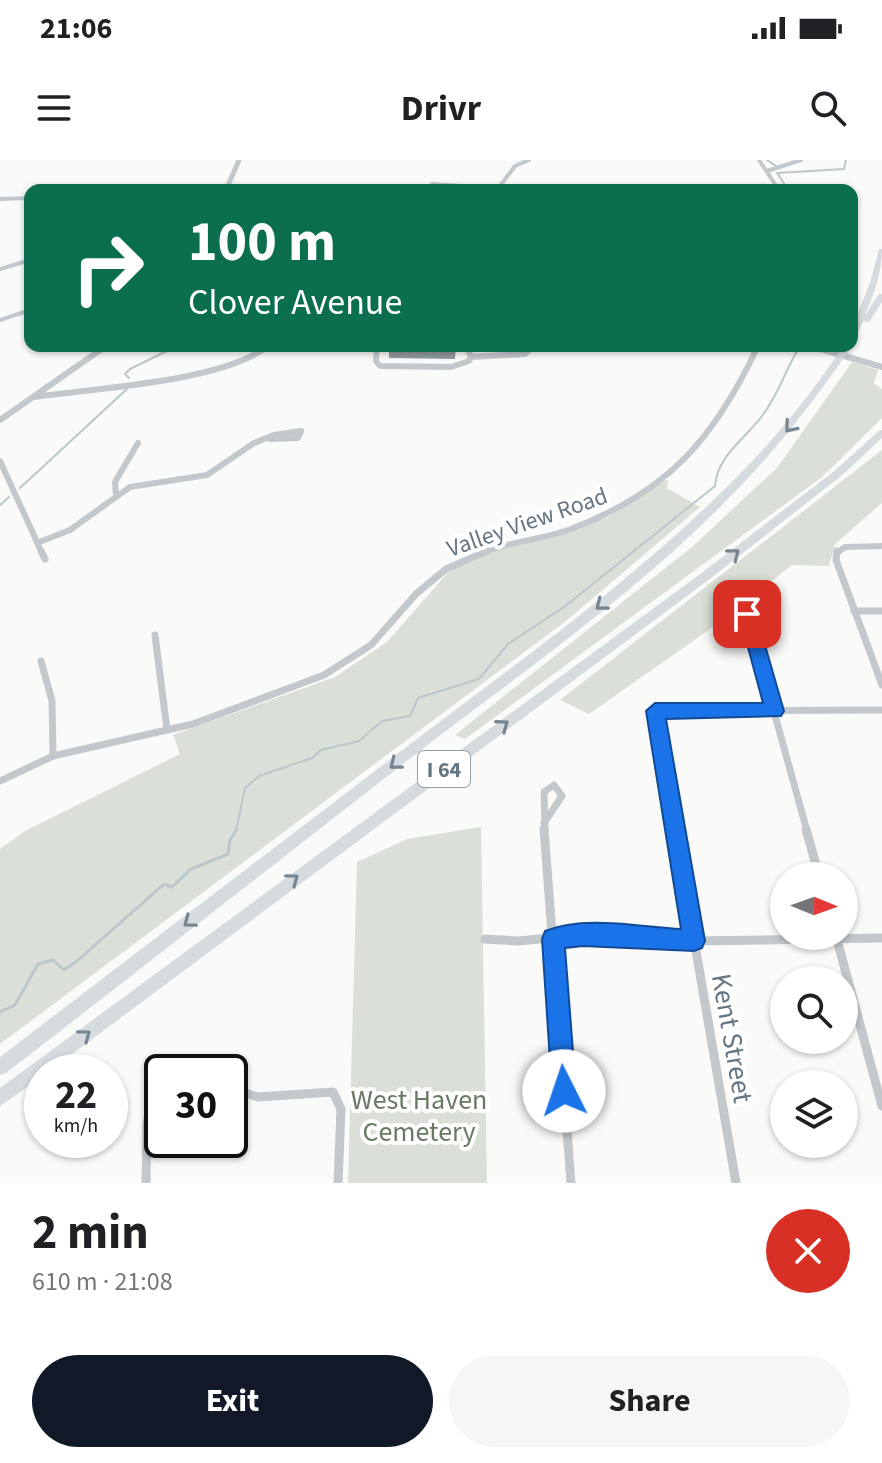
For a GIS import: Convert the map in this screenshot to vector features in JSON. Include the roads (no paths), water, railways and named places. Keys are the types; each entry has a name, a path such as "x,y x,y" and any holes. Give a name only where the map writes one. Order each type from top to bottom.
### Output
{"highway":[{"path":"858,321 882,251"},
{"path":"858,330 882,296"},
{"name":"I 64","path":"0,1067 630,582 750,473 794,423 844,352"},
{"name":"I 64","path":"0,1098 685,592 823,486 882,433"}],"street":[{"path":"229,184 239,160"},
{"path":"502,184 515,166 529,160"},
{"path":"759,160 775,184"},
{"path":"767,171 801,160"},
{"path":"0,199 24,198"},
{"path":"0,269 24,262"},
{"path":"0,320 24,312"},
{"path":"0,420 98,352"},
{"path":"34,397 220,370 250,360 260,352"},
{"path":"377,352 376,361 380,366 451,367 466,363 471,357 527,352"},
{"path":"469,352 471,357"},
{"name":"Valley View Road","path":"0,781 53,756 167,730 276,695 335,670 379,637 429,580 464,560 505,545 597,520 639,498 677,466 716,425 732,402 755,352"},
{"path":"833,352 882,367"},
{"path":"37,543 70,530 116,495 141,483 212,473 260,441 295,430 303,434 297,439 260,441"},
{"path":"116,495 115,482 138,443"},
{"path":"0,461 45,559"},
{"path":"882,546 845,547 837,551 836,560 882,685"},
{"path":"854,611 882,611"},
{"path":"747,614 815,862"},
{"path":"155,635 167,730"},
{"path":"41,661 52,701 53,756"},
{"path":"774,711 882,710"},
{"name":"Kent Street","path":"736,1183 655,711 774,711"},
{"path":"544,823 571,1183"},
{"path":"485,939 553,939 583,935 694,941 770,939"},
{"path":"858,937 882,938"},
{"path":"840,950 882,1106"},
{"path":"248,1098 319,1090 333,1092 341,1109 338,1183"},
{"path":"146,1158 146,1183"}],"waterway":[{"path":"767,160 776,166"},
{"path":"777,173 844,169 846,160"},
{"path":"778,174 784,184"},
{"path":"129,378 125,374 130,369 165,352"},
{"path":"236,830 245,788 259,776 312,758 321,750 359,741 382,721 410,716 418,698 479,679 508,644 564,607 715,486 726,457 768,408 797,352"},
{"path":"20,488 127,389"},
{"path":"0,505 9,497"},
{"path":"0,1012 15,1005 38,964 53,960 64,970 164,884 172,887 191,869 228,854 230,840 236,830"}],"park label":[{"name":"West Haven Cemetery","path":"419,1115"}]}
